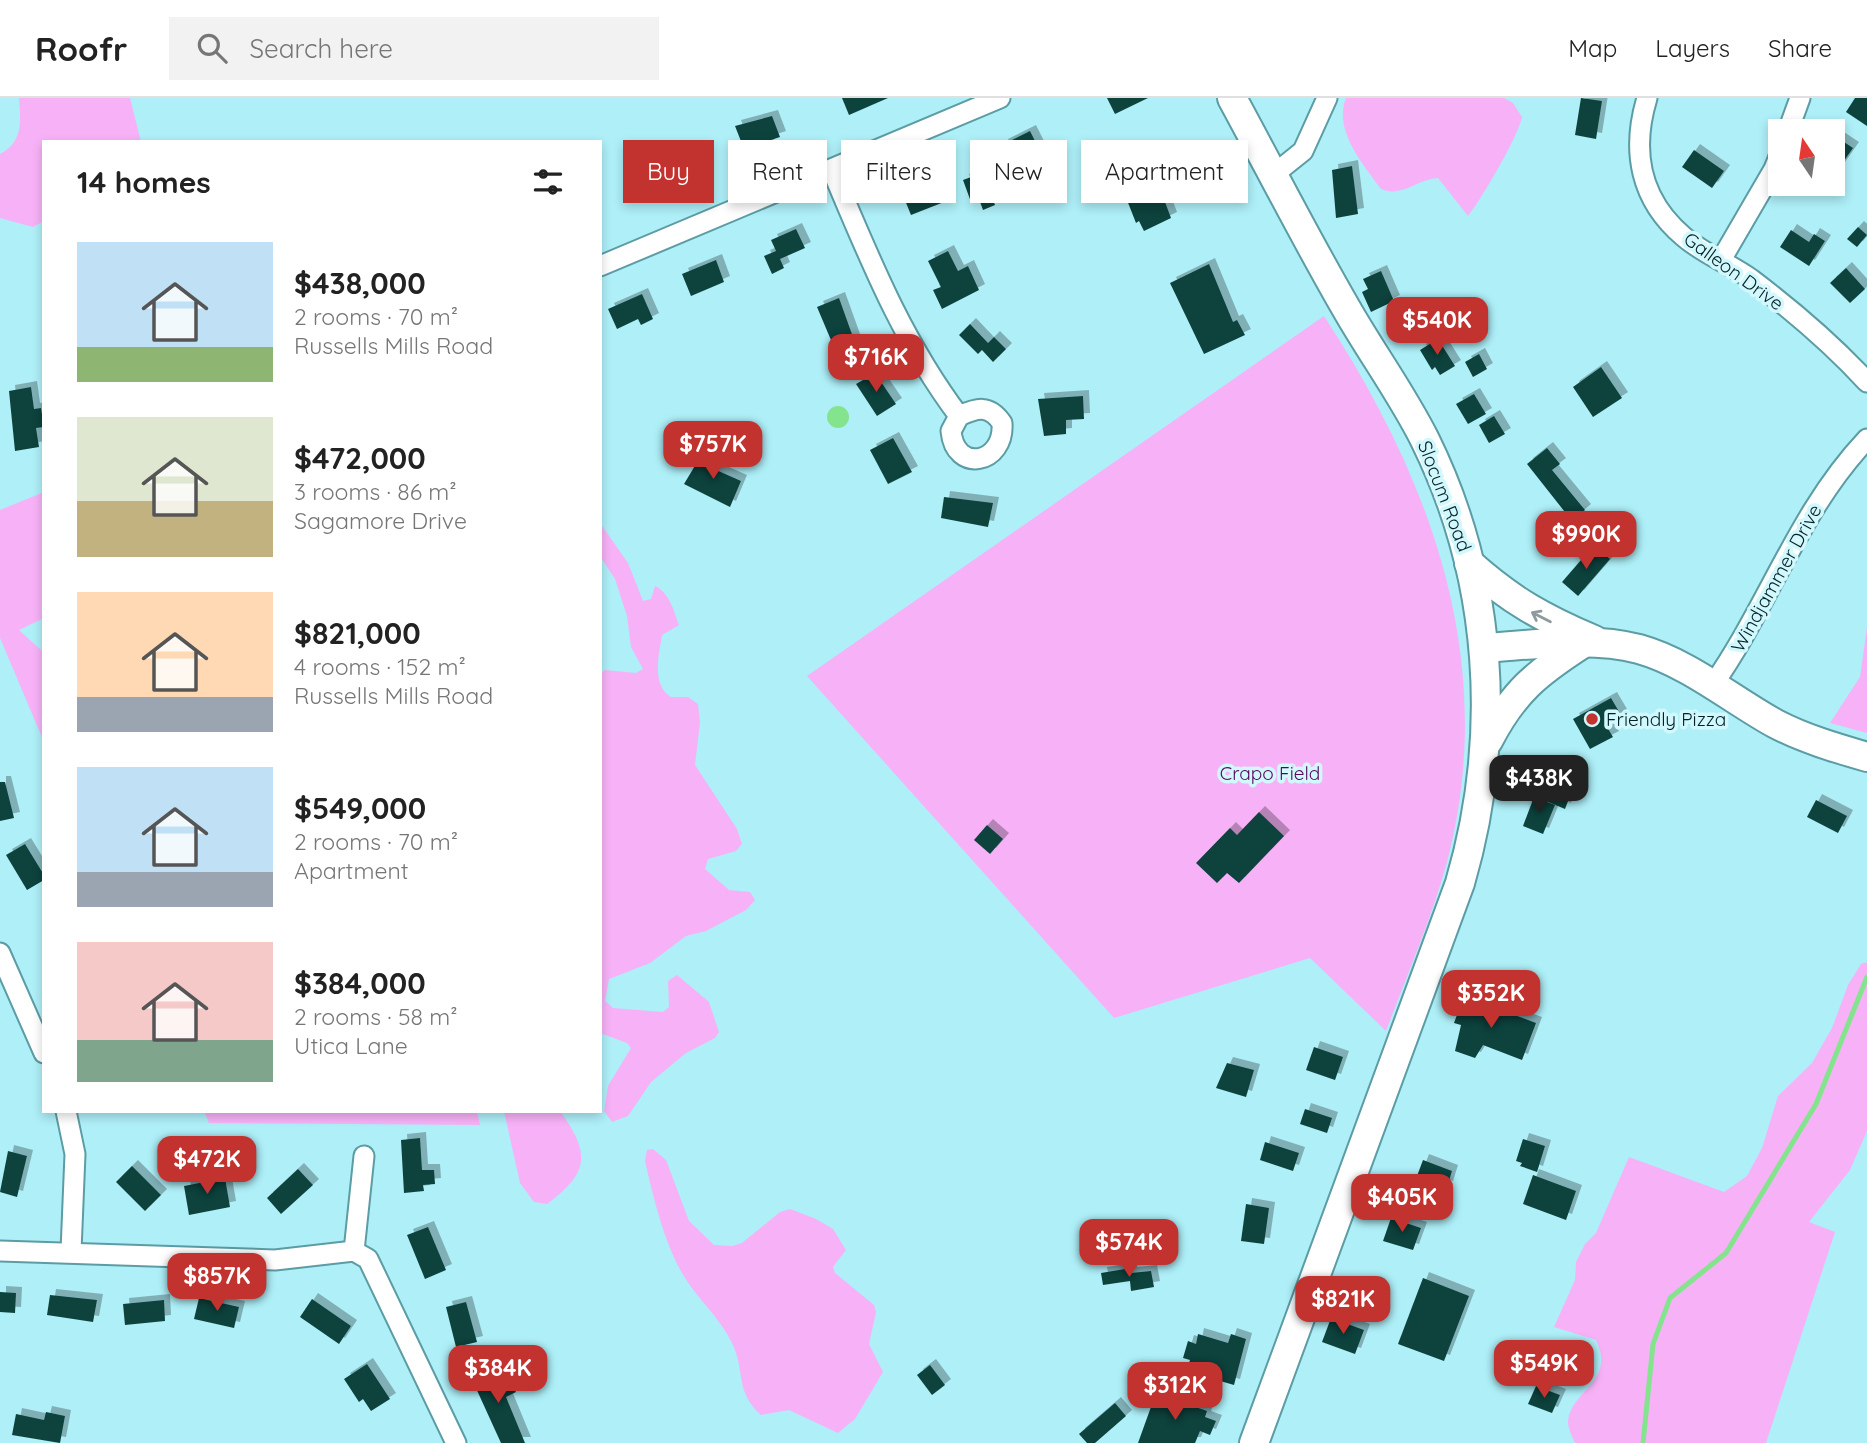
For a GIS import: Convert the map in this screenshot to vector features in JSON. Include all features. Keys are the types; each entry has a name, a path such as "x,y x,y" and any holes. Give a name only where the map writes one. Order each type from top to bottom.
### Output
{"main road":[{"name":"Slocum Road","path":"1232,98 1346,309 1424,438 1448,494 1469,564 1484,649 1486,743"},
{"path":"1469,564 1524,607 1593,644"},
{"path":"1254,1443 1456,896 1475,825 1486,743 1503,712 1523,687 1593,644"},
{"path":"1484,649 1593,644 1643,650 1798,734 1867,757"}],"street":[{"path":"602,265 1000,98"},
{"path":"1273,175 1303,152 1327,98"},
{"name":"Galleon Drive","path":"1647,98 1637,149 1642,180 1659,209 1684,237 1750,278 1838,351 1867,382"},
{"path":"1792,119 1800,98"},
{"path":"832,170 904,335 958,416"},
{"path":"1721,260 1768,179"},
{"name":"Windjammer Drive","path":"1713,686 1741,645 1797,532 1838,470 1867,439"},
{"path":"0,953 42,1048"},
{"path":"65,1113 75,1154 71,1251"},
{"path":"354,1251 364,1156"},
{"path":"0,1251 71,1251 275,1260 354,1251 368,1259 456,1443"}],"green space":[{"path":"19,98 130,98 140,140 42,140 42,222 33,227 0,218 0,154 13,144 20,122"},
{"path":"1346,98 1504,98 1513,103 1522,117 1514,139 1468,216 1438,178 1403,190 1381,189 1359,158 1347,134 1343,122"},
{"name":"Crapo Field","path":"1324,316 1396,443 1424,509 1446,577 1459,646 1465,716 1461,788 1441,884 1386,1031 1310,958 1114,1018 807,676"},
{"path":"42,493 42,619 19,630 42,651 42,737 0,638 0,510"},
{"path":"602,526 628,563 643,601 651,599 655,586 664,593 673,608 679,625 662,635 658,660 661,685 671,697 688,697 698,704 700,722 695,765 737,829 742,844 736,851 708,859 705,869 729,890 750,892 755,900 746,910 706,931 686,936 650,963 609,979 605,1001 613,1008 663,1012 669,1007 668,981 677,975 709,1002 719,1032 715,1038 686,1053 651,1082 628,1116 612,1122 604,1111 608,1086 631,1048 627,1043 602,1034 602,672 605,670 636,673 643,669 631,647 627,616 615,579 602,559"},
{"path":"1867,627 1867,733 1830,723 1860,677"},
{"path":"1867,962 1867,1131 1850,1170 1809,1222 1835,1232 1766,1443 1575,1443 1569,1430 1571,1410 1597,1376 1601,1366 1601,1354 1596,1340 1554,1327 1575,1280 1576,1262 1585,1244 1596,1233 1629,1157 1724,1192 1747,1176 1762,1148 1778,1096 1812,1063 1832,1028 1848,985 1861,964"},
{"path":"205,1113 477,1113 480,1125 209,1123"},
{"path":"504,1113 561,1113 581,1151 578,1172 561,1193 547,1204 534,1202 520,1183"},
{"path":"653,1149 666,1160 689,1221 714,1245 732,1246 742,1243 780,1212 790,1209 833,1229 846,1250 833,1267 835,1273 874,1305 876,1312 869,1344 883,1372 855,1419 838,1433 789,1410 761,1415 747,1397 732,1343 721,1324 688,1282 664,1233 645,1161 647,1150"}],"shaded area":[{"path":"834,406 842,406 849,413 849,421 842,428 834,428 827,421 827,413"}],"building":[{"path":"842,98 888,98 849,115"},
{"path":"1107,98 1148,98 1115,114"},
{"path":"1581,98 1602,101 1596,139 1575,135"},
{"path":"1855,98 1867,98 1867,126 1846,112"},
{"path":"772,116 780,137 771,140 740,140 735,126"},
{"path":"1030,131 1034,140 1012,140"},
{"path":"1845,143 1853,148 1845,159"},
{"path":"1694,150 1724,171 1712,188 1682,167"},
{"path":"1352,166 1358,214 1336,218 1332,170"},
{"path":"970,177 970,199 963,180"},
{"path":"906,203 941,203 911,215"},
{"path":"980,203 994,203 995,205 983,210"},
{"path":"1128,203 1165,203 1171,218 1144,231 1139,221 1136,223"},
{"path":"1858,227 1867,235 1857,247 1847,239"},
{"path":"796,229 805,248 780,259 784,268 772,274 764,256 776,251 771,240"},
{"path":"1791,230 1809,242 1814,234 1825,241 1809,266 1780,247"},
{"path":"948,251 958,271 968,266 979,290 942,309 933,290 941,287 928,261"},
{"path":"716,260 724,282 691,296 682,274"},
{"path":"1209,264 1233,322 1237,320 1245,335 1204,354 1170,283"},
{"path":"1846,268 1865,289 1850,303 1830,283"},
{"path":"1381,271 1394,301 1371,312 1362,292 1368,289 1363,279"},
{"path":"642,294 653,319 641,325 638,319 617,329 608,309"},
{"path":"839,298 858,351 839,359 817,307"},
{"path":"970,324 988,343 994,337 1006,349 993,362 982,350 978,354 959,335"},
{"path":"1438,339 1455,366 1440,375 1435,367 1432,370 1420,350"},
{"path":"1479,354 1487,369 1473,377 1465,362"},
{"path":"1601,367 1622,398 1593,417 1573,387"},
{"path":"875,373 896,404 877,416 856,384"},
{"path":"31,387 34,409 41,408 42,414 42,427 36,428 39,447 15,451 9,391"},
{"path":"1474,394 1486,414 1468,424 1456,404"},
{"path":"1083,396 1084,419 1066,420 1066,434 1044,436 1038,399"},
{"path":"1494,416 1505,434 1489,443 1479,425"},
{"path":"893,438 912,472 888,484 870,450"},
{"path":"1547,448 1560,464 1552,470 1585,510 1572,521 1527,464"},
{"path":"702,454 718,461 714,469 741,481 730,507 684,484"},
{"path":"944,497 993,503 988,527 941,518"},
{"path":"1594,545 1610,559 1578,596 1562,582"},
{"path":"1611,698 1621,715 1607,727 1613,737 1590,749 1573,719"},
{"path":"1554,781 1573,788 1565,809 1546,801"},
{"path":"0,782 5,782 14,818 0,821"},
{"path":"1534,797 1555,805 1543,834 1523,826"},
{"path":"1816,800 1847,816 1838,833 1807,817"},
{"path":"1259,812 1284,836 1239,883 1227,873 1217,883 1196,863 1230,828 1237,835"},
{"path":"987,825 1003,839 990,854 974,840"},
{"path":"25,844 42,872 42,881 27,890 6,855"},
{"path":"1464,996 1536,1023 1522,1060 1483,1045 1475,1058 1455,1051 1461,1025 1454,1023"},
{"path":"1314,1047 1343,1057 1335,1080 1306,1070"},
{"path":"1227,1063 1254,1070 1246,1097 1216,1088"},
{"path":"1305,1109 1332,1118 1327,1133 1300,1124"},
{"path":"420,1138 422,1170 434,1170 435,1184 423,1185 424,1191 404,1193 401,1140"},
{"path":"1523,1139 1545,1146 1537,1172 1520,1166 1522,1163 1516,1161"},
{"path":"1265,1142 1299,1153 1293,1171 1260,1160"},
{"path":"8,1151 27,1156 17,1197 0,1192"},
{"path":"1423,1160 1452,1171 1447,1187 1417,1176"},
{"path":"132,1166 161,1195 145,1211 116,1182"},
{"path":"298,1169 313,1185 281,1214 267,1198"},
{"path":"1533,1175 1576,1191 1566,1220 1523,1204"},
{"path":"225,1178 230,1207 189,1215 184,1186"},
{"path":"1246,1204 1269,1208 1264,1244 1241,1241"},
{"path":"1391,1218 1421,1228 1413,1250 1383,1241"},
{"path":"428,1227 446,1270 425,1279 407,1235"},
{"path":"1131,1268 1131,1273 1151,1271 1154,1287 1131,1291 1130,1281 1103,1285 1101,1273"},
{"path":"1423,1278 1469,1296 1444,1361 1398,1344"},
{"path":"0,1292 16,1293 15,1313 0,1312"},
{"path":"50,1295 97,1300 93,1322 47,1315"},
{"path":"199,1298 239,1307 234,1328 194,1319"},
{"path":"312,1299 351,1326 339,1344 300,1317"},
{"path":"164,1300 165,1321 125,1325 123,1304"},
{"path":"466,1302 477,1342 456,1347 446,1307"},
{"path":"1331,1318 1364,1330 1355,1354 1322,1342"},
{"path":"1198,1334 1228,1343 1231,1334 1246,1339 1234,1385 1186,1371 1190,1360 1183,1358 1188,1341 1196,1344"},
{"path":"367,1364 390,1399 371,1411 363,1399 359,1402 344,1379"},
{"path":"492,1365 501,1385 510,1381 516,1392 506,1397 525,1443 501,1443 470,1375"},
{"path":"930,1365 945,1385 932,1395 917,1375"},
{"path":"1536,1386 1560,1395 1552,1413 1528,1404"},
{"path":"1156,1393 1207,1411 1205,1417 1216,1421 1210,1435 1200,1431 1195,1443 1138,1443"},
{"path":"1115,1403 1126,1416 1095,1443 1087,1443 1079,1434"},
{"path":"46,1412 65,1416 60,1443 12,1435 16,1414 44,1420"}],"waterway":[{"path":"1643,1443 1653,1344 1670,1298 1726,1253 1816,1104 1867,977"}],"place":[{"name":"Friendly Pizza","path":"1592,719"}]}
